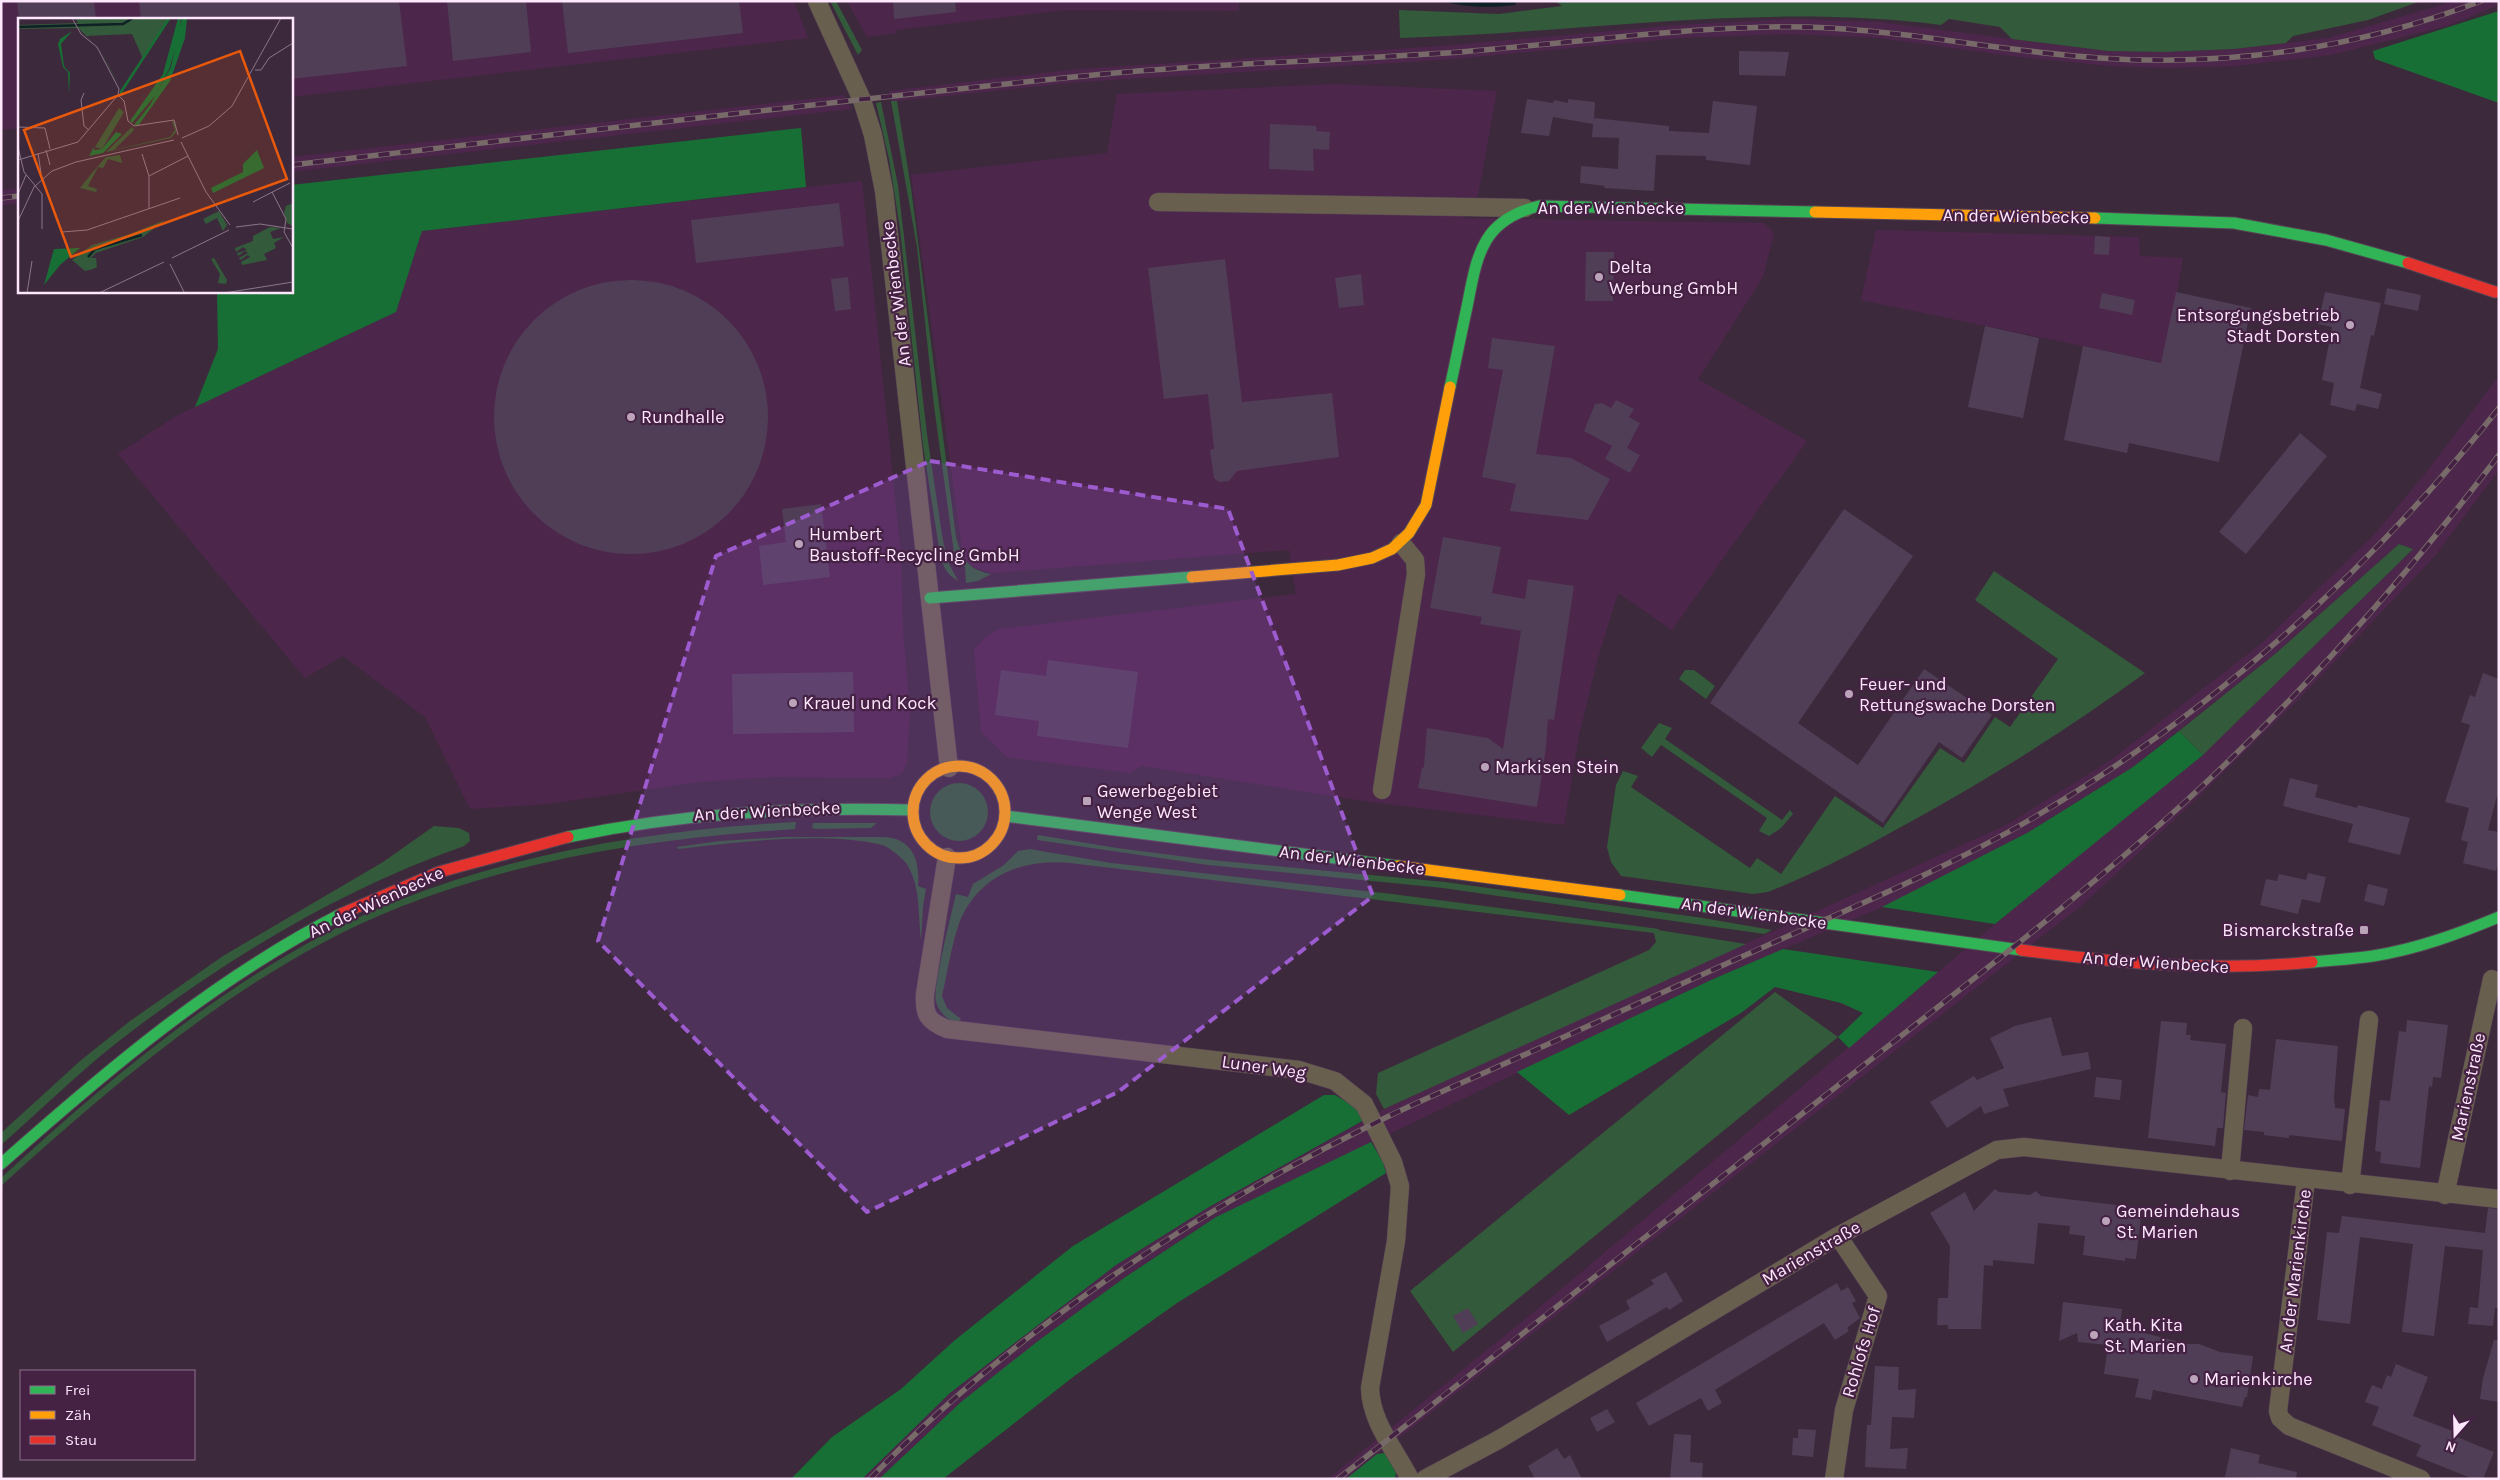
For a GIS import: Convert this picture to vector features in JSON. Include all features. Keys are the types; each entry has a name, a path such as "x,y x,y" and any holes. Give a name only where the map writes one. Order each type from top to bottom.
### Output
{"street":[{"name":"An der Wienbecke","path":"817,1 862,100 879,163 896,289 948,768"},
{"name":"An der Wienbecke","path":"1158,202 1528,208 1550,205 2234,223 2335,242 2387,256 2495,292"},
{"name":"An der Wienbecke","path":"930,598 1314,567 1367,560 1385,553 1401,543 1419,521 1426,506 1477,256 1490,233 1497,225 1512,214 1528,208"},
{"path":"1382,790 1416,574 1414,560 1401,543"},
{"path":"963,767 977,770 989,778 998,788 1004,802 1005,816 1001,832 992,845 979,854 964,858 947,857 936,852 918,834 913,822 912,810 916,795 924,782 935,773 948,768 963,767"},
{"name":"An der Wienbecke","path":"1,1164 125,1056 233,977 316,928 428,876 567,836 681,815 781,808 912,810"},
{"name":"An der Wienbecke","path":"1005,816 1578,889 2080,957 2166,965 2241,968 2373,956 2458,934 2499,917"},
{"name":"Luner Weg","path":"947,857 925,994 926,1014 932,1022 947,1029 1299,1070 1335,1082 1364,1104 1393,1162 1400,1186 1396,1241 1370,1400 1380,1428 1410,1479"},
{"name":"Marienstraße","path":"2445,1195 2492,979"},
{"path":"2350,1184 2369,1020"},
{"path":"2230,1171 2243,1028"},
{"name":"Marienstraße","path":"1425,1479 1498,1440 1838,1236 1997,1150 2024,1148 2445,1195 2499,1199"},
{"name":"An der Marienkirche","path":"2306,1180 2278,1411 2280,1418 2289,1426 2421,1479"},
{"name":"Rohlofs Hof","path":"1834,1479 1844,1410 1878,1296 1838,1236"}],"highlighted area":[{"path":"930,461 1228,509 1373,896 1118,1092 867,1212 598,941 716,556"}],"shaded area":[{"path":"1,1 794,1 808,38 292,97 292,18 18,18 18,128 1,130"},
{"path":"847,1 1239,1 1239,11 1065,10 896,30 896,33 867,37"},
{"path":"1443,1 1517,1 1515,5 1487,7 1461,5"},
{"path":"2455,1 2499,1 2499,5 2447,26 2331,55 2236,66 2166,68 2109,66 2011,56 1879,38 1790,34 1680,38 1443,60 1080,82 897,101 891,101 889,91 1078,69 1441,46 1678,25 1790,19 1879,22 2108,51 2164,52 2234,49 2328,38"},
{"path":"1335,84 1497,91 1478,195 1463,218 1764,223 1774,233 1763,277 1698,379 1807,441 1672,630 1618,593 1597,661 1579,735 1564,825 1370,802 1142,766 1129,773 1007,757 981,732 974,650 985,637 999,629 1296,594 1289,550 992,573 973,567 963,557 911,175 1107,153 1117,94"},
{"path":"844,95 851,109 292,172 292,157"},
{"path":"862,181 901,554 903,631 910,710 907,764 901,774 889,778 771,777 698,782 548,804 470,809 425,717 343,656 305,678 118,454 176,416 396,312 422,231"},
{"path":"18,188 18,203 1,205 1,190"},
{"path":"1876,230 2139,237 2140,256 2183,258 2164,363 1861,300"},
{"path":"2499,376 2499,470 2435,556 2296,702 2172,822 2081,906 1346,1479 1328,1479 1541,1306 2043,884 2203,755 2413,549 2399,544 2275,654 2133,767 2027,833 1894,902 1711,980 1216,1217 1124,1278 879,1479 862,1479 950,1393 1116,1265 1209,1207 1392,1105 2006,825 2111,760 2262,643 2374,535 2424,475"}],"green space":[{"path":"830,1 836,1 862,50 858,55"},
{"path":"1555,1 2421,1 2368,20 2293,36 2286,43 2234,49 2164,52 2108,51 2012,39 2000,27 1949,19 1941,25 1873,19 1806,17 1738,18 1400,38 1399,10 1499,14 1562,6"},
{"path":"2499,11 2499,103 2375,59 2373,51"},
{"path":"891,101 897,101 911,188 956,537 967,562 976,569 991,574 978,581 966,583 965,567 959,564 954,553 934,406 917,247"},
{"path":"881,102 898,185 927,434 942,535 947,560 958,581 946,569 940,554 923,446 900,229 889,159 876,103"},
{"path":"801,128 806,187 422,231 396,312 195,407 218,349 217,292 292,292 292,185"},
{"path":"2399,544 2413,549 2203,755 2179,731 2275,654"},
{"path":"1994,571 2145,673 2056,735 1964,792 1852,853 1802,878 1768,892 1753,894 1621,876 1611,862 1607,847 1616,785 1623,771 1638,776 1631,787 1750,868 1757,858 1781,874 1835,796 1883,828 1940,748 1964,763 1995,717 2010,727 2058,659 1975,600"},
{"path":"1685,670 1694,670 1715,686 1706,699 1679,679"},
{"path":"1659,723 1672,728 1665,739 1782,820 1790,810 1793,814 1781,828 1769,836 1759,831 1767,818 1661,745 1652,757 1641,748"},
{"path":"2179,731 2203,755 1995,924 1882,907 2027,833 2133,767"},
{"path":"959,783 975,788 983,796 988,812 983,828 975,836 959,841 943,836 935,828 930,812 935,796 943,788"},
{"path":"796,822 795,829 644,844 545,863 496,875 448,890 400,907 345,931 292,960 189,1028 92,1106 1,1186 1,1178 90,1098 187,1021 238,986 290,954 343,925 397,901 445,884 543,856 593,845 694,830"},
{"path":"813,823 877,823 871,828 816,829 812,828"},
{"path":"434,826 459,828 469,833 470,841 464,846 371,884 325,907 238,957 154,1014 114,1045 1,1145 1,1133 80,1061 130,1021 223,956 383,862"},
{"path":"1038,835 1117,848 1211,860 1445,882 1703,918 1772,930 1764,934 1443,888 1208,865 1037,840"},
{"path":"786,837 885,837 902,842 913,853 916,860 918,886 926,889 921,940 917,890 911,872 901,858 882,845 859,841 808,838 753,841 678,849 677,847 720,841"},
{"path":"1030,849 1111,863 1392,894 1659,929 1746,944 1384,1109 1376,1094 1378,1073 1649,950 1656,942 1654,933 1070,863 1036,863 1005,873 991,881 968,905 957,930 942,996 947,1008 961,1019 957,1023 953,1022 939,1009 936,1002 936,994 956,894 968,897 973,884 1004,865 1018,851"},
{"path":"1783,949 1938,972 1849,1048 1838,1037 1863,1013 1841,1003 1775,987 1741,1013 1569,1115 1517,1072 1711,980"},
{"path":"1775,992 1838,1037 1453,1352 1410,1291"},
{"path":"1324,1095 1335,1095 1362,1111 1364,1120 1209,1207 1116,1265 950,1393 862,1479 791,1479 832,1437 901,1389 955,1340 1073,1246"},
{"path":"1371,1142 1383,1162 1386,1173 1177,1303 1073,1377 943,1479 879,1479 961,1402 1038,1341 1124,1278 1216,1217"},
{"path":"1386,1453 1397,1466 1395,1479 1346,1479 1377,1454"}],"building":[{"path":"17,1 94,1 96,18 19,18"},
{"path":"139,1 399,1 407,66 292,79 292,18 141,18"},
{"path":"447,1 526,1 531,52 453,61"},
{"path":"562,1 739,1 743,33 568,53"},
{"path":"893,1 955,1 956,12 894,19"},
{"path":"1739,51 1789,52 1785,76 1739,75"},
{"path":"1527,99 1553,103 1554,100 1568,103 1568,99 1595,102 1594,118 1669,126 1669,131 1709,133 1713,101 1757,106 1750,165 1706,160 1706,156 1656,155 1654,191 1604,188 1605,186 1580,183 1581,166 1618,169 1619,138 1592,137 1593,124 1553,117 1549,136 1521,133"},
{"path":"1270,124 1316,126 1317,131 1330,132 1329,150 1313,149 1314,171 1269,169"},
{"path":"839,203 844,246 696,263 691,220"},
{"path":"2095,236 2110,237 2109,255 2094,254"},
{"name":"Delta Werbung GmbH","path":"1586,252 1614,252 1613,301 1585,301"},
{"path":"1225,259 1242,402 1332,393 1339,457 1237,471 1229,481 1219,482 1214,478 1210,450 1214,449 1208,394 1164,399 1148,268"},
{"path":"1361,274 1364,305 1339,308 1335,278"},
{"path":"848,277 851,309 835,311 831,279"},
{"name":"Rundhalle","path":"644,280 684,290 707,303 728,320 745,341 758,364 766,390 768,417 766,444 758,470 745,493 728,514 707,531 684,544 658,552 618,554 578,544 566,538 544,523 525,504 504,470 496,444 494,404 504,364 510,352 525,330 544,311 578,290 604,282"},
{"path":"2387,288 2421,295 2418,311 2384,304"},
{"path":"2176,292 2251,308 2219,462 2129,443 2127,453 2064,440 2083,346 2161,363"},
{"path":"2325,292 2381,303 2374,336 2371,335 2360,388 2382,394 2378,409 2357,404 2355,411 2330,405 2334,383 2322,380 2332,327 2318,324"},
{"path":"2102,293 2135,300 2132,315 2099,308"},
{"path":"1985,326 2039,338 2023,418 1968,407"},
{"path":"1492,338 1555,346 1536,454 1571,458 1610,479 1588,520 1510,511 1516,484 1482,477 1503,370 1488,368"},
{"path":"1616,400 1634,409 1629,417 1640,423 1627,448 1640,455 1630,473 1605,459 1612,446 1584,431 1595,404 1602,403 1611,408"},
{"path":"2300,433 2327,456 2246,554 2219,532"},
{"name":"Humbert Baustoff-Recycling GmbH","path":"821,504 830,577 763,585 759,546 786,542 782,509"},
{"name":"Feuer- und Rettungswache Dorsten","path":"1844,509 1913,556 1798,723 1858,765 1924,669 1992,715 1962,758 1939,742 1883,823 1710,703"},
{"path":"1443,537 1501,547 1492,593 1525,599 1528,579 1574,586 1554,720 1548,719 1537,807 1418,788 1422,768 1424,767 1427,728 1488,738 1503,749 1521,631 1480,624 1482,617 1430,608"},
{"path":"1048,660 1138,672 1128,748 1037,736 1039,721 995,715 1001,670 1046,676"},
{"name":"Krauel und Kock","path":"853,672 854,732 733,734 732,674"},
{"path":"2483,673 2499,679 2499,795 2497,796 2488,830 2499,832 2499,861 2496,871 2463,863 2468,842 2461,840 2469,808 2445,802 2470,725 2461,722 2470,695 2475,697"},
{"path":"2290,778 2318,785 2315,797 2357,808 2358,805 2410,818 2400,855 2348,842 2353,824 2283,806"},
{"path":"2308,873 2326,877 2320,903 2302,899 2298,914 2260,905 2266,879 2277,881 2279,874 2306,880"},
{"path":"2368,884 2388,889 2384,906 2364,901"},
{"path":"2051,1017 2062,1056 2088,1052 2091,1069 2003,1089 2009,1106 1984,1114 1981,1106 1947,1128 1930,1102 1974,1076 1977,1080 2004,1068 1990,1038 2015,1026"},
{"path":"2407,1020 2448,1025 2441,1078 2433,1077 2432,1087 2429,1086 2420,1168 2380,1163 2381,1152 2375,1151 2380,1100 2390,1101 2399,1031 2406,1032"},
{"path":"2161,1021 2187,1023 2186,1035 2191,1035 2190,1040 2226,1044 2221,1092 2226,1093 2223,1128 2217,1128 2215,1146 2148,1138"},
{"path":"2276,1039 2338,1046 2334,1097 2335,1108 2345,1109 2342,1141 2289,1135 2289,1138 2264,1135 2264,1132 2244,1130 2248,1095 2258,1097 2259,1089 2270,1090"},
{"path":"2096,1077 2122,1080 2120,1100 2094,1097"},
{"path":"1995,1189 1999,1192 2030,1195 2036,1191 2041,1196 2142,1208 2136,1259 2125,1258 2125,1261 2083,1255 2085,1236 2069,1234 2070,1226 2038,1223 2034,1264 1993,1260 1993,1266 1984,1265 1981,1329 1948,1329 1948,1325 1937,1325 1938,1298 1948,1298 1950,1246 1930,1213 1965,1192 1974,1211"},
{"path":"2488,1208 2499,1209 2499,1308 2495,1308 2493,1326 2468,1324 2470,1307 2478,1308 2483,1250 2445,1246 2434,1336 2402,1332 2413,1244 2360,1237 2350,1324 2317,1320 2327,1232 2339,1233 2342,1216 2485,1233"},
{"path":"1666,1272 1683,1301 1669,1310 1667,1307 1607,1342 1599,1326 1630,1309 1626,1301 1654,1284 1651,1280"},
{"path":"1837,1283 1841,1291 1848,1287 1856,1301 1852,1303 1860,1318 1847,1328 1849,1331 1835,1340 1824,1323 1715,1390 1722,1403 1708,1411 1701,1398 1649,1426 1636,1403"},
{"path":"2063,1302 2122,1309 2120,1327 2188,1344 2199,1344 2220,1352 2253,1356 2247,1397 2245,1397 2242,1407 2153,1390 2151,1400 2135,1397 2139,1379 2104,1374 2108,1345 2078,1342 2077,1333 2059,1341"},
{"path":"1468,1308 1478,1324 1463,1333 1453,1316"},
{"path":"2494,1340 2499,1340 2499,1402 2480,1399 2483,1378"},
{"path":"2396,1364 2428,1377 2413,1416 2458,1433 2457,1437 2494,1452 2483,1479 2473,1479 2416,1456 2421,1445 2372,1425 2379,1407 2365,1402 2372,1385 2382,1389 2387,1375 2391,1377"},
{"path":"1875,1366 1899,1367 1898,1390 1916,1389 1914,1418 1892,1417 1890,1449 1908,1448 1906,1469 1865,1467 1867,1425 1871,1425"},
{"path":"1607,1409 1615,1422 1597,1432 1590,1418"},
{"path":"1798,1429 1816,1430 1813,1457 1792,1455 1793,1438 1798,1438"},
{"path":"1674,1434 1691,1435 1690,1462 1703,1463 1702,1479 1670,1479"},
{"path":"1557,1448 1564,1459 1570,1455 1582,1479 1535,1479 1528,1466"},
{"path":"2231,1448 2260,1455 2258,1463 2297,1472 2296,1479 2225,1477"}],"railway":[{"path":"292,165 1084,76 1178,68 1460,52 1731,28 1812,27 1894,34 2059,55 2148,60 2197,60 2294,50 2341,42 2389,31 2481,1"},
{"path":"1,198 18,196"},
{"path":"870,1479 924,1426 1041,1327 1104,1281 1169,1238 1302,1160 1400,1111 1925,875 2033,818 2099,777 2164,732 2226,685 2285,634 2397,526 2499,408"},
{"path":"1338,1479 2052,916 2141,841 2270,721 2350,636 2426,547 2499,455"}],"traffic: fast":[{"path":"1450,387 1479,256 1493,231 1520,212 1539,206 1815,212"},
{"path":"2095,218 2234,223 2326,240 2408,263"},
{"path":"930,598 1192,577"},
{"path":"568,837 654,822 739,813 868,809 912,810"},
{"path":"1005,816 1398,866"},
{"path":"1620,895 2021,950"},
{"path":"1,1164 81,1094 163,1028 249,967 341,914"},
{"path":"2312,962 2389,953 2453,935 2499,917"}],"traffic: slow":[{"path":"1815,212 2095,218"},
{"path":"1192,577 1338,565 1372,558 1392,549 1409,533 1426,505 1450,387"},
{"path":"959,766 977,770 991,780 1001,794 1005,812 1001,830 991,844 977,854 959,858 941,854 927,844 917,830 913,812 917,794 927,780 941,770 959,766"},
{"path":"1398,866 1620,895"}],"traffic: jam":[{"path":"2408,263 2495,292"},
{"path":"341,914 439,872 568,837"},
{"path":"2021,950 2166,965 2239,966 2312,962"}],"place":[{"name":"Delta Werbung GmbH","path":"1599,277"},
{"name":"Entsorgungsbetrieb Stadt Dorsten","path":"2350,325"},
{"name":"Rundhalle","path":"631,417"},
{"name":"Humbert Baustoff-Recycling GmbH","path":"799,544"},
{"name":"Feuer- und Rettungswache Dorsten","path":"1849,694"},
{"name":"Krauel und Kock","path":"793,703"},
{"name":"Markisen Stein","path":"1485,767"},
{"name":"Gewerbegebiet Wenge West","path":"1087,801"},
{"name":"Bismarckstraße","path":"2364,930"},
{"name":"Gemeindehaus St. Marien","path":"2106,1221"},
{"name":"Kath. Kita St. Marien","path":"2094,1335"},
{"name":"Marienkirche","path":"2194,1379"}]}
